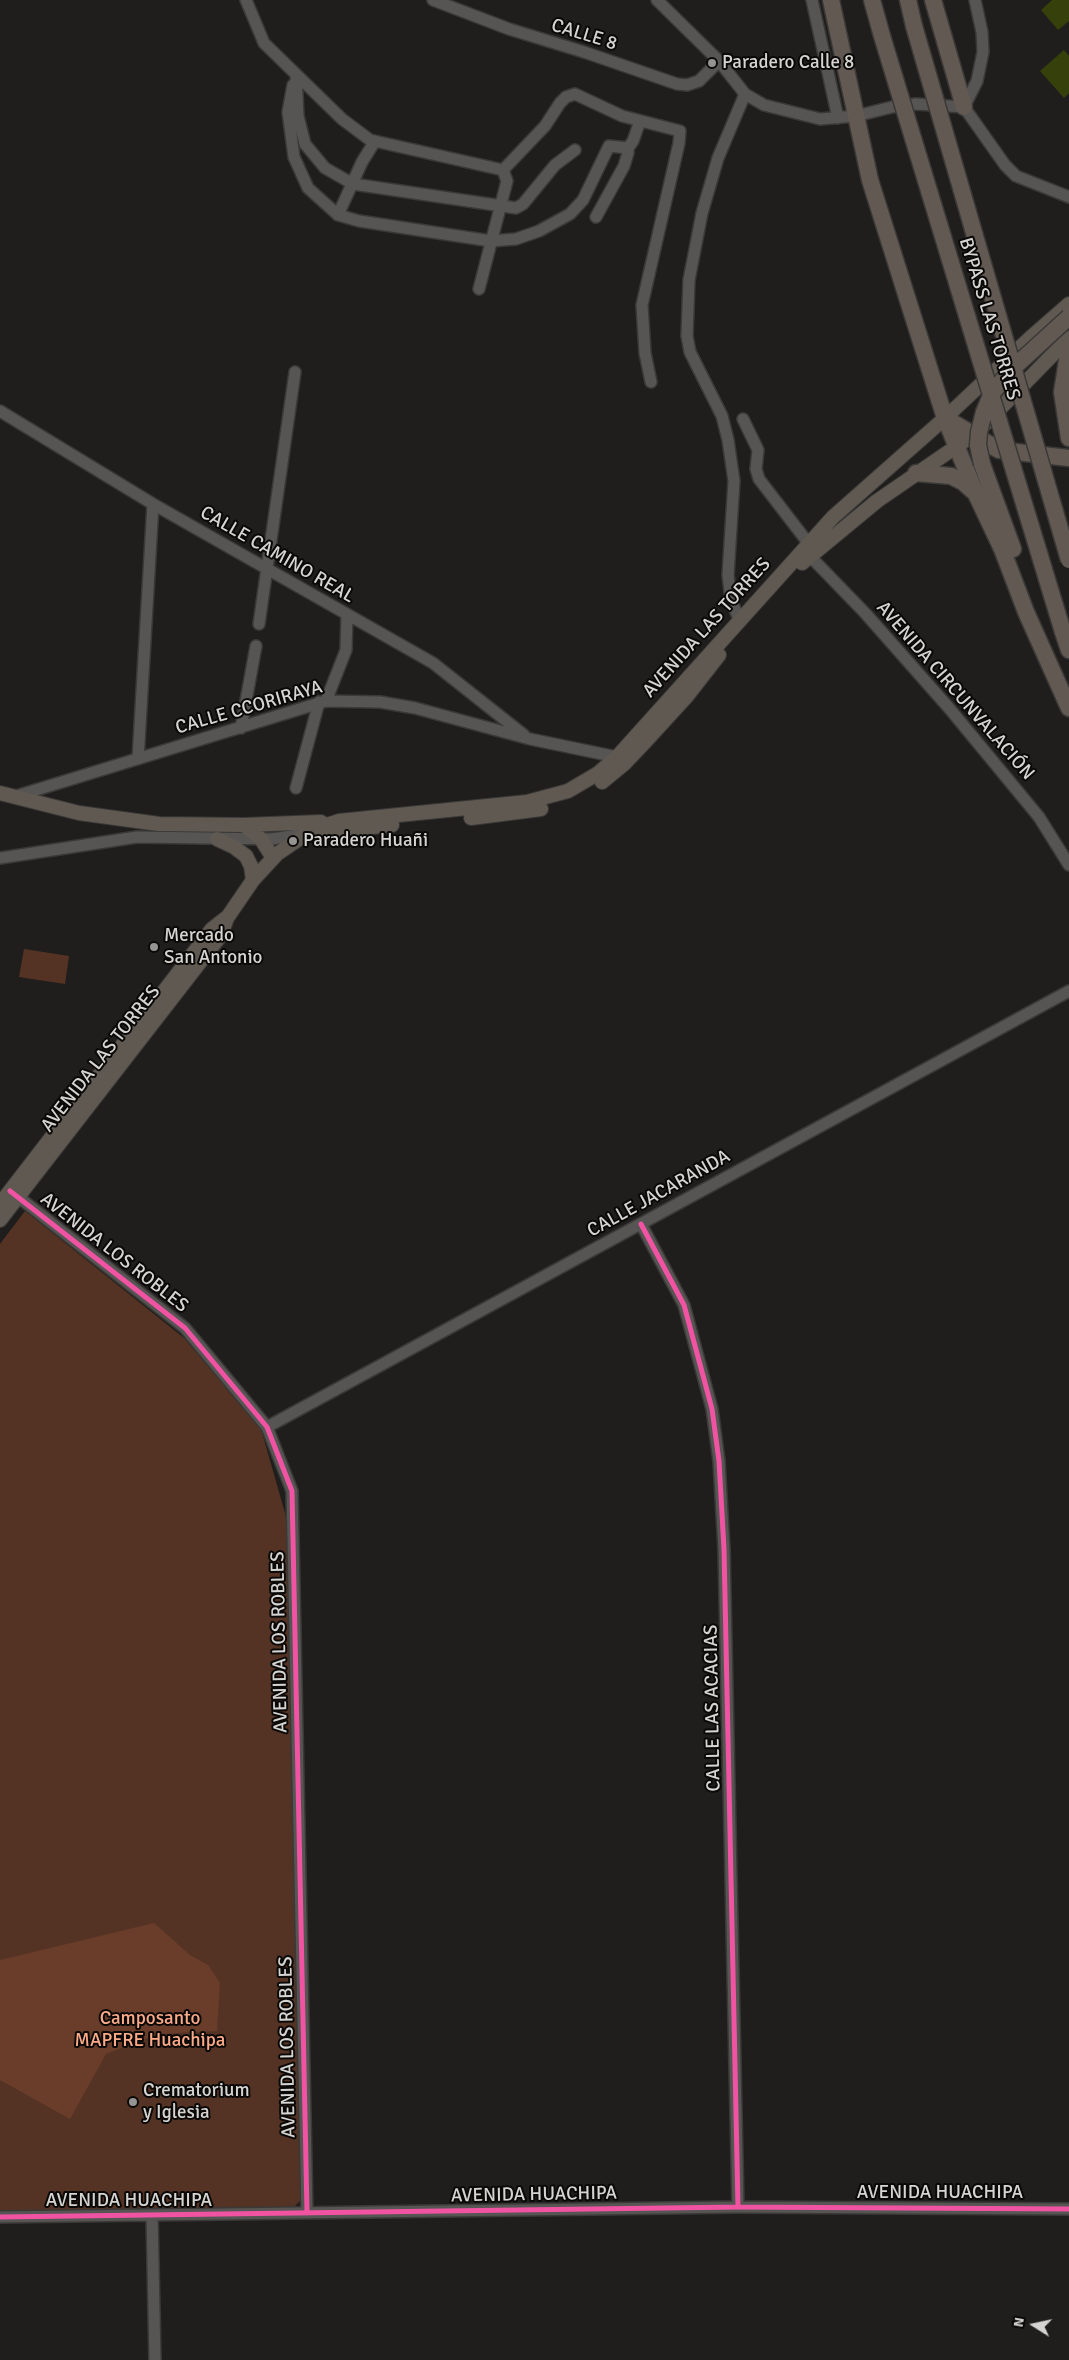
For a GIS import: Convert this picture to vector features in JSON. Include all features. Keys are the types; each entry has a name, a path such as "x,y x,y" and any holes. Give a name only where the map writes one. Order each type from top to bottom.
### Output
{"highway":[{"path":"831,0 870,180 945,418 976,494 1002,549 1026,612 1069,708"},
{"name":"BYPASS LAS TORRES","path":"872,0 1069,650"},
{"name":"BYPASS LAS TORRES","path":"908,0 1069,560"},
{"path":"933,0 964,107"},
{"path":"1069,317 1013,368 992,393 984,412 978,445 991,494 1069,691"},
{"path":"1069,348 1062,392 1069,438"},
{"path":"945,418 993,447 1005,452 1069,458"},
{"path":"916,473 951,476 963,482 976,494"}],"main road":[{"name":"AVENIDA LAS TORRES","path":"304,834 522,813 550,806 585,792 625,763 687,696 746,621 808,550 833,517 945,418 1028,338 1069,304"},
{"name":"AVENIDA LAS TORRES","path":"0,1220 14,1194 212,929 227,918 253,880 273,858 304,834 339,820 540,800 577,786 597,774 617,757 739,619 808,550 974,434 1069,338"},
{"path":"6,795 79,813 159,824 244,825 339,820"},
{"path":"244,825 261,839 273,858"},
{"path":"217,839 234,847 246,856 251,866 253,880"},
{"name":"AVENIDA LAS TORRES","path":"0,1204 14,1194"}],"street":[{"path":"246,0 264,43 342,120 370,140 499,171 503,170 530,144 566,97 575,94 622,116 681,133 642,305 645,353 651,382"},
{"name":"CALLE 8","path":"433,0 508,29 584,52 677,84 687,85 698,82 719,61"},
{"path":"657,0 719,61 744,94 764,105 796,115 820,119 856,116 892,107 916,104 964,107"},
{"path":"812,0 838,118"},
{"path":"964,107 977,81 983,52 982,32 975,0"},
{"path":"296,75 298,116 305,144 324,168 353,184 516,208 523,204 555,165 575,150"},
{"path":"296,75 288,103 294,157 308,188 338,215 359,222 491,241 516,239 552,225 570,214 583,200 609,146 628,148"},
{"path":"739,619 732,600 728,575 734,480 728,440 722,416 690,352 687,336 689,280 702,213 718,158 744,94"},
{"path":"964,107 1005,165 1016,176 1069,196"},
{"path":"596,218 624,166 628,148 633,142 640,121"},
{"path":"338,215 362,162 375,141"},
{"path":"479,289 507,181 503,170"},
{"path":"259,624 295,372"},
{"name":"CALLE CAMINO REAL","path":"0,411 153,504 433,663 530,739"},
{"name":"AVENIDA CIRCUNVALACIÓN","path":"743,419 758,450 756,469 759,479 808,550 940,696 1040,817 1069,865"},
{"path":"138,759 153,504"},
{"path":"296,788 322,701 346,650 348,638 347,615"},
{"path":"242,728 256,646"},
{"name":"CALLE CCORIRAYA","path":"6,795 138,759 242,728 322,701 380,702 415,708 530,739 617,757"},
{"path":"0,858 137,837 261,839 304,834"},
{"name":"CALLE JACARANDA","path":"267,1427 1069,991"},
{"name":"AVENIDA LOS ROBLES","path":"14,1194 185,1328 267,1427 292,1491 307,2212"},
{"name":"CALLE LAS ACACIAS","path":"640,1224 684,1305 712,1409 719,1462 724,1541 738,2207"},
{"name":"AVENIDA HUACHIPA","path":"0,2217 738,2207 1069,2209"},
{"path":"152,2215 155,2360"}],"green space":[{"path":"24,949 69,956 65,984 19,977"},
{"name":"Camposanto MAPFRE Huachipa","path":"25,1211 184,1338 261,1429 287,1520 303,2198 292,2209 0,2211 0,1244"},
{"path":"154,1923 190,1955 208,1965 220,1983 217,2031 158,2034 106,2054 70,2119 0,2080 0,1960"}],"shaded area":[{"path":"1052,0 1069,0 1069,21 1058,30 1041,10"},
{"path":"1064,50 1069,56 1069,93 1064,98 1040,71"}],"cycle path":[{"path":"10,1191 185,1328 267,1427 292,1491 307,2212"},
{"path":"641,1224 684,1305 712,1409 719,1461 724,1549 738,2207"},
{"path":"0,2217 738,2207 1069,2209"}],"place":[{"name":"Paradero Calle 8","path":"712,63"},
{"name":"Paradero Huañi","path":"293,841"},
{"name":"Mercado San Antonio","path":"154,947"},
{"name":"Crematorium y Iglesia","path":"133,2102"}]}
